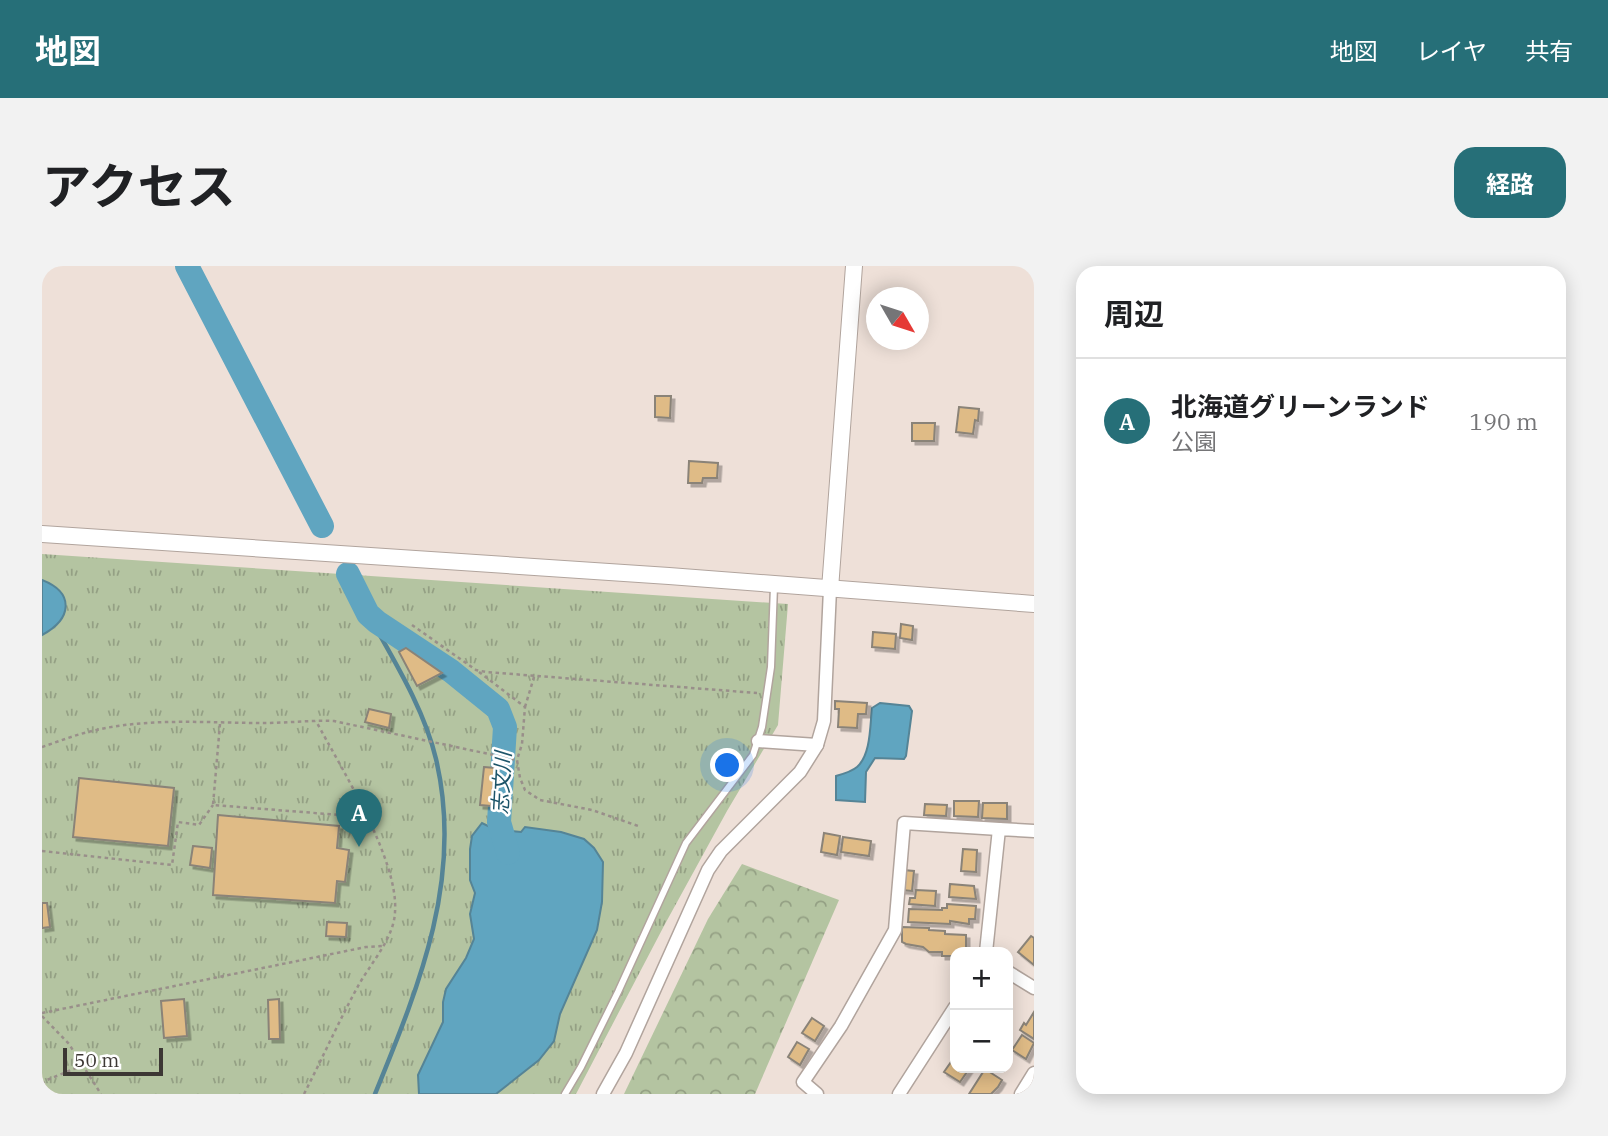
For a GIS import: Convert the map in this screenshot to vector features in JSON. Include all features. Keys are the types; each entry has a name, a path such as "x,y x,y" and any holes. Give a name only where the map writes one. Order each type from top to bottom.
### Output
{"street":[{"path":"603,1094 626,1053 708,870 732,839 794,779 817,745 824,721 830,589 854,266"},
{"path":"42,534 1034,604"},
{"path":"758,741 817,745"},
{"path":"817,1094 803,1082 841,1026 895,930 904,822 1034,831"},
{"path":"987,947 999,829"},
{"path":"1013,975 1034,988"},
{"path":"899,1094 953,1010"},
{"path":"1021,1094 1034,1073"}],"lane":[{"path":"565,1094 613,1003 686,842 753,755 771,667 774,584"}],"path":[{"path":"412,625 525,708"},
{"path":"476,670 534,677 767,694"},
{"path":"534,677 525,708 522,744 517,760 525,789 540,800 592,810 641,827"},
{"path":"42,747 88,732 126,725 316,720 334,721 517,760"},
{"path":"304,1094 356,989 391,929 396,914 391,873 366,817 316,720"},
{"path":"42,851 172,864 178,821 199,825 213,805 220,723"},
{"path":"213,805 366,817"},
{"path":"42,1015 366,947 382,946"},
{"path":"42,1015 69,1044 100,1094"},
{"path":"42,1084 83,1065"}],"green space":[{"path":"42,554 788,604 778,725 665,924 576,1094 42,1094"},
{"path":"742,864 839,900 755,1094 624,1094 708,919"}],"water":[{"path":"42,580 60,592 66,606 59,621 42,635"},
{"path":"880,703 909,706 912,711 906,756 904,759 875,758 866,772 865,802 836,800 836,776 852,770 862,762 869,739 872,708"},
{"path":"492,820 509,826 511,831 521,832 525,827 561,832 584,839 594,848 603,862 602,902 597,930 560,1014 554,1041 539,1060 496,1094 419,1094 418,1075 443,1022 446,989 466,958 474,939 470,914 475,893 470,880 472,836 482,823 490,827"}],"building":[{"path":"655,396 671,396 670,418 655,417"},
{"path":"959,407 979,409 973,434 956,432"},
{"path":"912,423 935,423 934,441 912,441"},
{"path":"689,461 718,463 717,478 703,478 702,483 688,483"},
{"path":"901,624 913,626 912,640 900,638"},
{"path":"873,632 896,634 895,649 872,647"},
{"path":"406,648 442,673 417,686 399,652"},
{"path":"835,701 867,703 866,714 858,714 857,728 838,727 839,709 835,709"},
{"path":"369,709 391,714 389,728 365,722"},
{"path":"484,767 495,768 491,806 480,805"},
{"path":"79,778 174,788 168,846 73,837"},
{"path":"954,801 979,801 978,817 954,816"},
{"path":"983,803 1007,803 1007,819 982,818"},
{"path":"925,804 947,805 946,816 924,815"},
{"path":"218,815 339,826 337,848 349,850 345,882 337,881 335,903 213,895"},
{"path":"824,833 840,836 837,855 821,852"},
{"path":"843,837 871,841 869,856 841,852"},
{"path":"193,846 212,848 210,868 190,865"},
{"path":"963,849 977,850 976,872 961,871"},
{"path":"903,870 914,871 912,891 902,890"},
{"path":"950,884 974,886 976,899 949,897"},
{"path":"916,890 936,891 935,906 909,904 910,898 915,898"},
{"path":"42,903 47,903 50,927 42,928"},
{"path":"947,904 976,906 975,919 969,919 969,924 950,921 950,924 908,922 909,909 942,910 947,908"},
{"path":"327,922 347,923 346,937 326,936"},
{"path":"902,927 929,928 945,931 945,934 966,935 966,947 950,947 950,956 942,956 942,952 929,952 923,947 902,942"},
{"path":"1031,936 1034,938 1034,965 1018,952"},
{"path":"184,999 187,1036 164,1038 161,1001"},
{"path":"279,999 280,1039 269,1039 268,1000"},
{"path":"1034,1012 1034,1039 1020,1030"},
{"path":"812,1018 824,1026 815,1041 802,1033"},
{"path":"1022,1035 1034,1043 1026,1059 1013,1048"},
{"path":"797,1042 809,1049 800,1065 788,1057"},
{"path":"950,1063 950,1073 966,1073 960,1082 944,1072"},
{"path":"982,1073 991,1073 1002,1080 991,1094 969,1094"}],"waterway":[{"name":"志文川","path":"187,266 322,526"},
{"name":"志文川","path":"348,574 368,614 451,671 498,709 505,727 499,822 508,853"},
{"path":"368,614 407,684 431,740 443,803 444,846 441,889 421,972 375,1094"}],"place":[{"name":"北海道グリーンランド","path":"359,847"}]}
